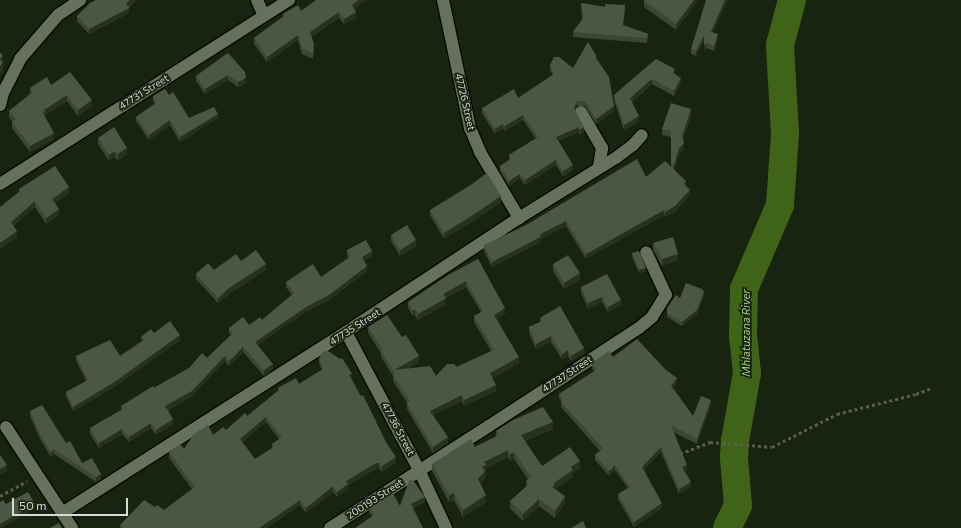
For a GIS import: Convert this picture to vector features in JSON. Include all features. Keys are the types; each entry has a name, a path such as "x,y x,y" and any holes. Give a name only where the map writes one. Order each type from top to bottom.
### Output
{"street":[{"path":"0,105 3,93 20,59 58,15 80,0"},
{"path":"257,0 264,16"},
{"name":"47731 Street","path":"0,184 289,0"},
{"name":"47726 Street","path":"443,0 470,128 480,152 519,218"},
{"path":"581,112 602,148 599,168"},
{"name":"47735 Street","path":"62,513 346,332 519,218 599,168 634,145 642,135"},
{"name":"47737 Street","path":"419,470 640,328 652,316 666,295 646,252"},
{"name":"47736 Street","path":"346,332 419,470 446,528"},
{"path":"6,427 36,476 72,528"},
{"name":"200193 Street","path":"330,528 419,470"}],"path":[{"path":"679,454 710,442 752,447 772,447 837,414 910,396 932,388"},
{"path":"0,496 36,476"}],"building":[{"path":"96,0 130,0 126,3 129,8 89,29 77,16 90,3"},
{"path":"316,0 359,0 352,5 356,12 344,19 339,12 310,32 314,44 313,53 302,49 298,35 267,57 254,38 284,16 283,14 298,5 301,11"},
{"path":"694,0 676,24 644,1"},
{"path":"706,0 725,0 711,32 718,34 714,46 706,43 704,46 704,36 696,51 691,49"},
{"path":"581,3 605,7 605,4 625,5 623,25 648,34 647,38 573,32 583,19"},
{"path":"588,42 596,55 596,58 609,77 614,106 596,119 585,101 577,101 574,108 584,127 580,130 579,127 556,137 573,165 563,171 556,160 525,180 520,174 509,181 500,166 511,159 509,155 538,137 523,115 505,126 503,124 495,129 482,108 514,89 518,98 554,74 550,65 554,57 559,57 573,68"},
{"path":"0,52 3,56 0,59"},
{"path":"228,53 245,72 246,78 238,82 228,75 205,89 196,76"},
{"path":"0,59 3,63 0,66"},
{"path":"656,59 675,69 673,73 681,78 674,91 652,79 630,98 639,116 624,125 614,95"},
{"path":"70,72 92,100 78,110 67,95 44,110 45,111 43,113 54,133 30,146 12,122 16,119 9,111 33,92 30,88 47,77 51,85"},
{"path":"165,89 169,95 173,92 189,118 214,107 218,114 180,137 170,120 149,135 136,117 156,103 153,96"},
{"path":"671,103 691,109 682,136 684,143 679,148 674,165 671,164 671,131 662,129"},
{"path":"114,127 127,148 118,154 115,151 109,155 98,138"},
{"path":"637,159 646,177 665,161 686,181 684,184 690,190 675,206 665,212 664,210 586,254 566,221 540,234 541,236 535,240 492,262 484,245 526,225"},
{"path":"55,166 69,187 52,199 59,209 46,218 35,201 11,222 17,231 0,243 0,207 20,191 19,189"},
{"path":"487,173 501,196 444,233 430,210"},
{"path":"407,225 416,240 400,250 391,235"},
{"path":"673,237 678,254 662,259 653,243"},
{"path":"366,240 372,251 362,257 367,266 329,295 304,308 255,342 273,364 264,370 243,347 229,361 225,356 192,391 165,406 173,419 156,430 151,423 129,437 122,429 99,443 90,428 123,409 121,406 153,386 154,388 189,368 202,353 207,358 233,333 229,328 243,317 249,325 260,317 262,320 294,293 286,282 313,264 321,277 350,257 347,250"},
{"path":"256,250 266,264 229,288 218,298 196,274 208,263 214,270 236,254 241,261"},
{"path":"639,251 646,268 639,270 632,253"},
{"path":"568,255 580,273 564,283 553,264"},
{"path":"478,259 505,308 494,315 519,357 490,373 496,385 464,400 462,395 430,411 448,437 433,447 407,403 410,401 393,375 395,374 381,351 383,350 368,327 387,315 402,337 406,335 419,356 394,370 430,366 436,376 447,364 454,364 457,367 494,350 474,316 483,311 466,281 443,294 446,298 418,314 415,309 413,311 408,302 448,275"},
{"path":"607,274 621,300 608,307 602,297 588,303 581,287"},
{"path":"686,283 702,289 704,292 697,310 682,322 667,313 667,308 676,295 680,298"},
{"path":"560,306 584,348 571,356 568,350 562,354 551,336 536,344 529,327 542,321 540,318"},
{"path":"170,321 180,335 113,383 73,407 66,392 88,380 76,356 110,340 120,356 144,340 141,337 151,329 154,333"},
{"path":"637,339 666,370 677,378 671,386 693,416 701,396 711,400 697,439 671,425 687,465 682,467 691,482 679,489 661,447 642,467 662,503 634,522 618,494 630,487 615,465 609,471 595,455 603,448 561,402 563,401 559,394 596,370 592,363 609,351 613,357"},
{"path":"328,351 340,359 342,358 352,374 349,375 360,396 363,395 386,442 396,457 382,466 379,463 376,463 346,481 348,484 337,492 333,486 306,508 300,500 259,528 124,528 120,525 144,500 155,507 157,505 164,510 195,487 169,452 180,444 184,449 194,434 208,425 213,435 223,427 226,430 245,413 247,416 279,390 278,388 296,378 299,384 323,369 319,358 323,352","holes":["266,417 282,437 272,444 274,447 255,459 240,439"]},
{"path":"42,405 66,443 70,441 82,463 92,458 101,474 96,477 54,449 51,452 40,434 30,411"},
{"path":"543,407 553,422 521,435 539,462 542,466 570,447 580,461 571,467 573,470 554,483 555,484 552,487 565,496 555,511 539,499 523,514 510,501 529,484 526,481 531,477 514,452 510,454 508,450 484,462 486,465 482,467 485,471 478,479 486,495 463,510 454,493 449,495 432,464 471,439 475,447 499,435 496,431 513,420"},
{"path":"0,455 7,465 0,469"},
{"path":"412,479 425,497 411,504 423,528 355,528 374,515 369,507 392,492 400,506 409,481"},
{"path":"28,492 35,504 0,524 0,502 3,500 6,504"},
{"path":"583,521 586,528 571,528"},
{"path":"59,523 62,528 50,528"}],"waterway":[{"name":"Mhlatuzana River","path":"727,528 738,505 734,458 735,441 747,373 743,337 744,289 780,205 785,133 780,45 792,0"}]}
